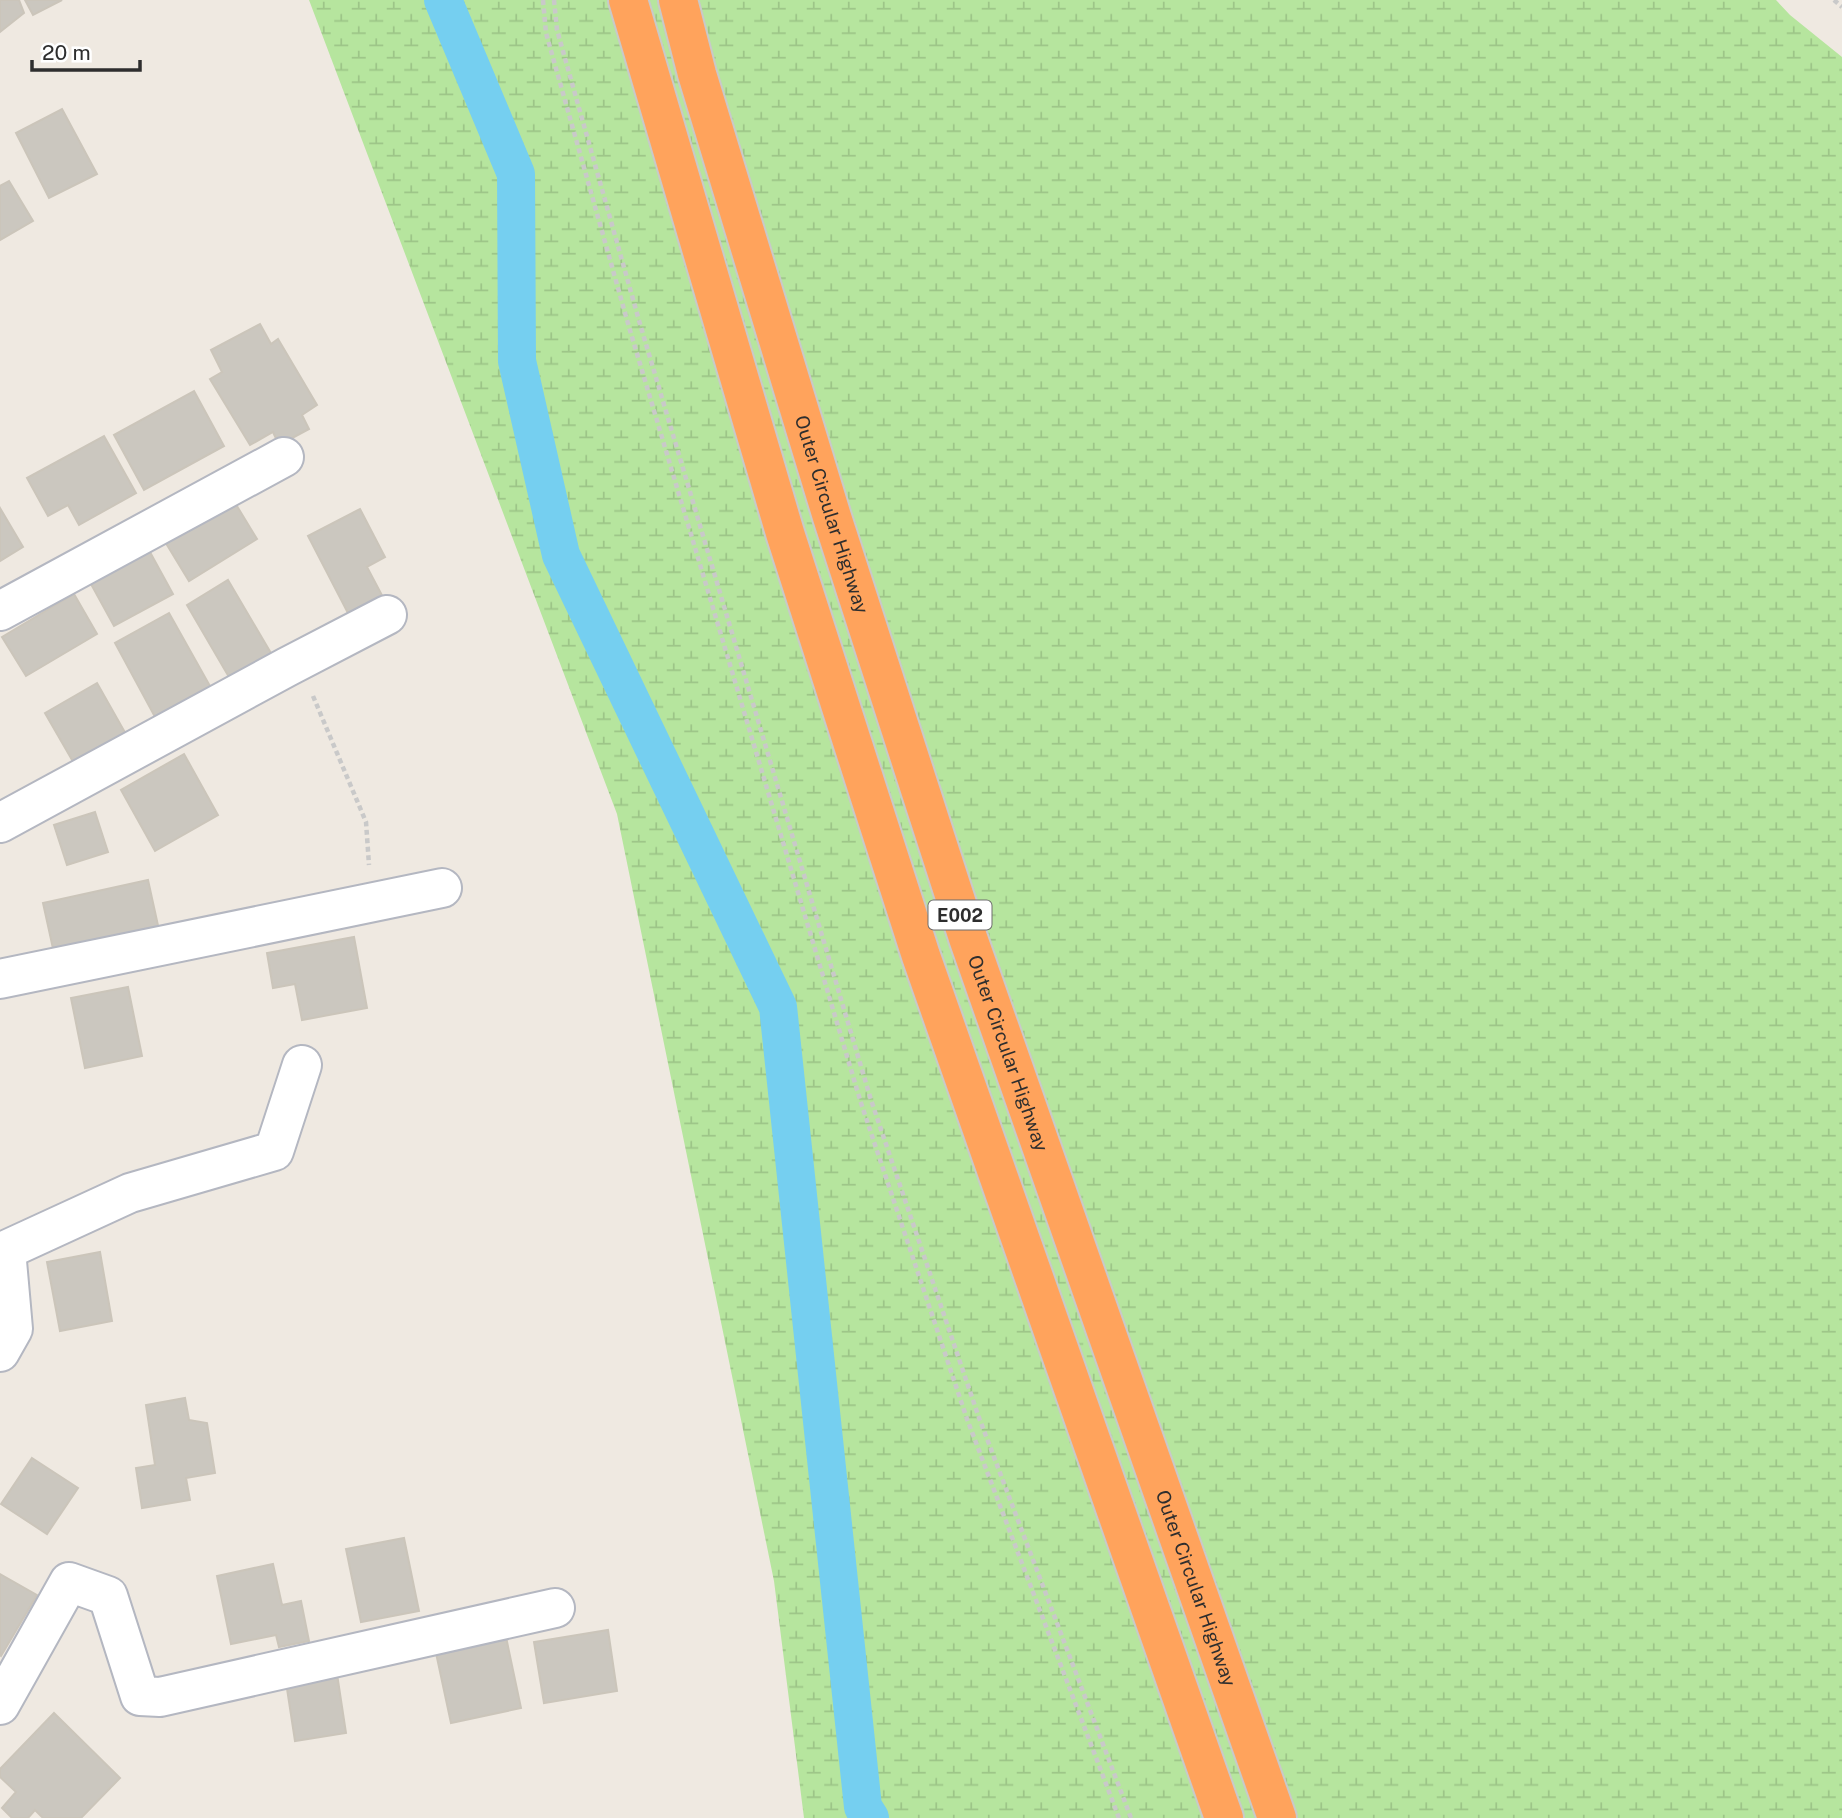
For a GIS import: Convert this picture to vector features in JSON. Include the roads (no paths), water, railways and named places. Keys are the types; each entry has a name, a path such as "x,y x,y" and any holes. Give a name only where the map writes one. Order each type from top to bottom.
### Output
{"highway":[{"name":"E002","path":"628,0 785,533 920,956 1224,1818"},
{"name":"Outer Circular Highway","path":"678,0 701,87 832,517 968,938 1277,1818"}],"street":[{"path":"0,611 284,457"},
{"path":"0,823 387,615"},
{"path":"0,979 442,888"},
{"path":"0,1352 13,1329 6,1251 130,1193 274,1151 302,1065"},
{"path":"0,1705 69,1582 108,1596 140,1696 160,1697 555,1608"}],"waterway":[{"path":"443,0 516,174 517,361 561,555 778,1007 863,1807 870,1818"}]}
